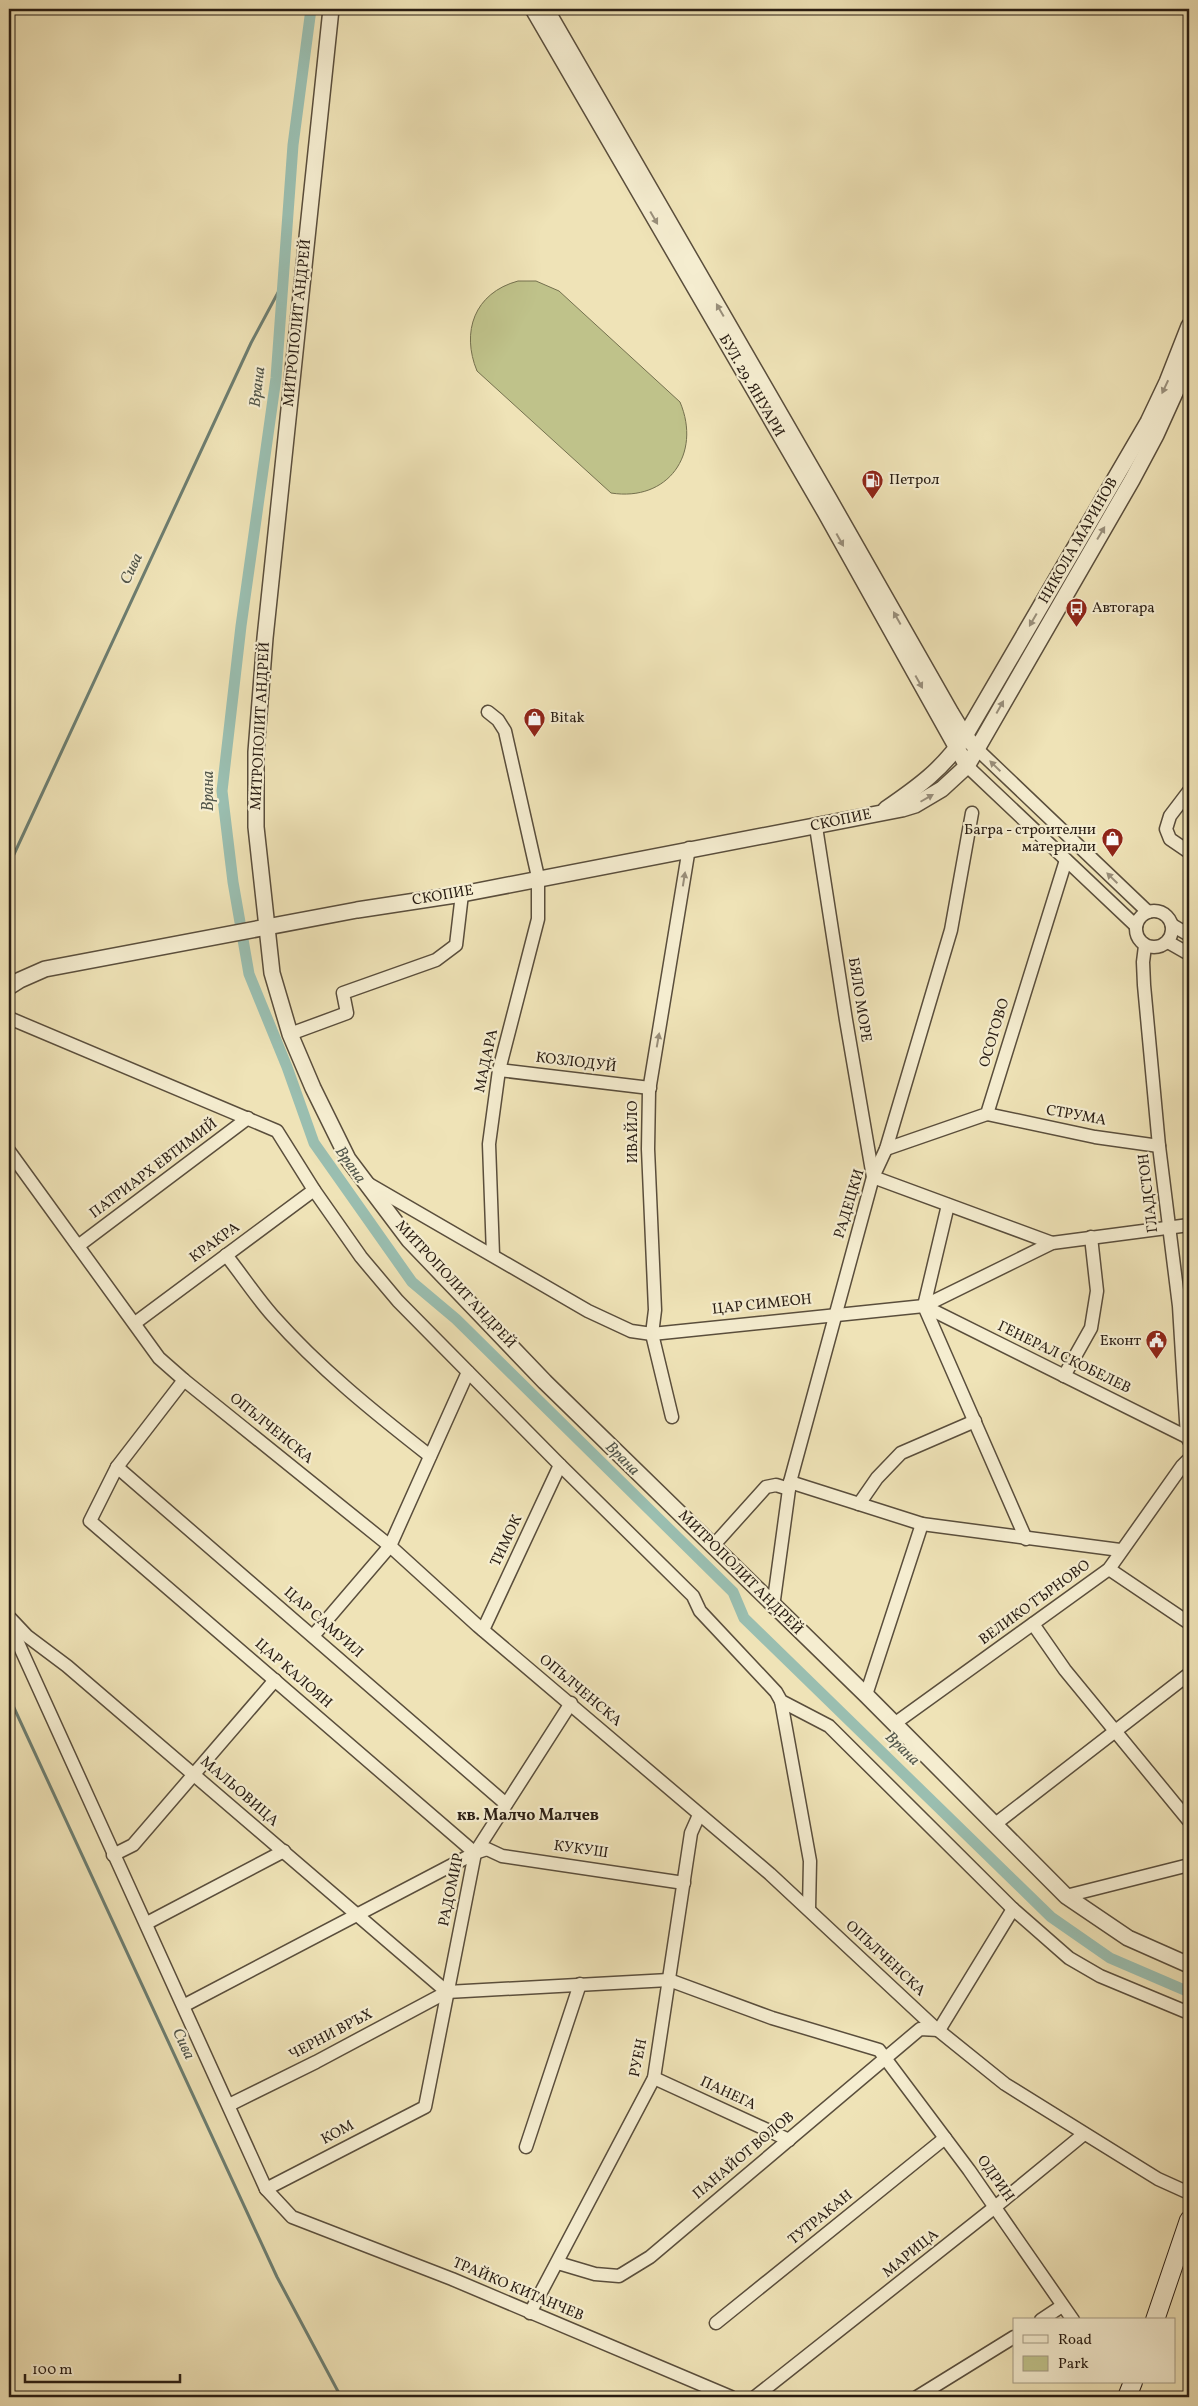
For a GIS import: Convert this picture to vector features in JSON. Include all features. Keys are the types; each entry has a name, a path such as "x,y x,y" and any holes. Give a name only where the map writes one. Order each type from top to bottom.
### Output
{"main road":[{"path":"1156,2318 1189,2220"}],"street":[{"name":"МИТРОПОЛИТ АНДРЕЙ","path":"332,9 265,638 256,752 256,827 261,929 290,1034 313,1088 348,1159 409,1240 545,1382 866,1696 1066,1896 1128,1938 1189,1965"},
{"name":"БУЛ. 29. ЯНУАРИ","path":"533,9 824,512 956,750 967,766"},
{"name":"БУЛ. 29. ЯНУАРИ","path":"546,9 951,713 965,736 976,749"},
{"name":"НИКОЛА МАРИНОВ","path":"956,750 1148,422 1167,382 1189,326"},
{"name":"НИКОЛА МАРИНОВ","path":"967,766 1132,480 1156,435 1189,362"},
{"path":"951,713 974,710 984,704"},
{"name":"МАДАРА","path":"488,712 498,720 505,731 538,877 538,918 499,1070 489,1144 493,1255"},
{"path":"976,749 1148,912"},
{"name":"СКОПИЕ","path":"881,812 927,780 956,750"},
{"name":"СКОПИЕ","path":"9,988 20,980 45,969 356,910 462,894 538,877 689,848 816,827 915,805 955,778 967,766"},
{"path":"967,766 1136,926 1138,937 1145,946 1155,948 1168,942 1172,935 1172,925"},
{"path":"1189,792 1170,816 1166,829 1170,839 1189,852"},
{"name":"РАДЕЦКИ","path":"773,1607 789,1486 834,1313 873,1177 886,1149 950,930 972,813"},
{"name":"БЯЛО МОРЕ","path":"816,827 873,1177"},
{"name":"ИВАЙЛО","path":"672,1417 652,1334 656,1310 648,1149 650,1088 689,848"},
{"name":"ОСОГОВО","path":"988,1114 1066,860"},
{"path":"290,1034 347,1013 342,993 436,960 456,945 462,894"},
{"path":"1136,926 1142,915 1148,912 1160,912 1166,915 1172,925 1189,935"},
{"path":"1168,942 1189,954"},
{"name":"ГЛАДСТОН","path":"1145,946 1143,962 1144,986 1159,1146 1179,1306 1188,1439"},
{"path":"9,1018 277,1131 314,1190 361,1257 398,1301 560,1465 694,1596 700,1611 776,1692 781,1700 810,1861 809,1909"},
{"name":"КОЗЛОДУЙ","path":"499,1070 650,1088"},
{"path":"886,1149 988,1114"},
{"name":"СТРУМА","path":"988,1114 1051,1128 1159,1146"},
{"name":"ПАТРИАРХ ЕВТИМИЙ","path":"78,1246 248,1118"},
{"name":"ОПЪЛЧЕНСКА","path":"9,1151 159,1358 390,1546 483,1630 571,1703 809,1909 939,2030 1005,2084 1158,2179 1189,2193"},
{"path":"873,1177 1052,1243"},
{"name":"ЦАР СИМЕОН","path":"363,1180 493,1255 517,1272 588,1311 631,1331 652,1334 834,1313 924,1306 1052,1243 1189,1225"},
{"name":"КРАКРА","path":"135,1323 314,1190"},
{"path":"948,1205 924,1306 1026,1540"},
{"path":"1064,1376 1091,1328 1097,1291 1091,1237"},
{"path":"226,1255 273,1316 315,1360 372,1411 430,1456"},
{"name":"ГЕНЕРАЛ СКОБЕЛЕВ","path":"924,1306 1188,1439"},
{"path":"314,1636 390,1546 468,1372"},
{"path":"117,1467 184,1380"},
{"path":"859,1504 877,1478 901,1453 975,1421"},
{"name":"ВЕЛИКО ТЪРНОВО","path":"894,1724 1109,1569 1120,1550 1189,1459"},
{"name":"ТИМОК","path":"483,1630 560,1465"},
{"name":"ЦАР КАЛОЯН","path":"117,1467 90,1521 475,1853"},
{"name":"ЦАР САМУИЛ","path":"117,1467 506,1804"},
{"path":"713,1546 766,1487 776,1485 789,1486 859,1504 922,1524 1026,1540 1120,1550"},
{"path":"866,1696 922,1524"},
{"path":"1109,1569 1189,1623"},
{"name":"МАЛЬОВИЦА","path":"9,1617 27,1636 67,1666 447,1992"},
{"path":"9,1623 113,1855 147,1923 266,2189"},
{"path":"1033,1624 1065,1670 1189,1821"},
{"path":"994,1825 1116,1733 1189,1674"},
{"path":"113,1855 133,1845 192,1774 275,1680"},
{"path":"781,1700 829,1726 1013,1909 1069,1958 1100,1976 1189,2013"},
{"name":"РАДОМИР","path":"425,2107 475,1853 571,1703"},
{"name":"РУЕН","path":"530,2313 654,2078 691,1833 700,1815"},
{"name":"КУКУШ","path":"475,1853 487,1849 502,1856 684,1883"},
{"path":"147,1923 284,1851"},
{"path":"184,2005 475,1853"},
{"path":"1066,1896 1189,1865"},
{"path":"939,2030 1013,1909"},
{"path":"447,1992 669,1980 772,2018 879,2050 888,2059"},
{"path":"526,2147 580,1984"},
{"name":"ЧЕРНИ ВРЪХ","path":"229,2105 316,2062 447,1992"},
{"name":"ПАНАЙОТ ВОЛОВ","path":"558,2263 595,2274 619,2276 629,2271 650,2257 888,2059 920,2029 939,2030"},
{"name":"ОДРИН","path":"888,2059 996,2207 1071,2318"},
{"name":"ПАНЕГА","path":"654,2078 789,2140"},
{"name":"КОМ","path":"266,2189 425,2107"},
{"name":"МАРИЦА","path":"755,2397 996,2207 1084,2134"},
{"name":"ТУТРАКАН","path":"716,2323 945,2138"},
{"name":"ТРАЙКО КИТАНЧЕВ","path":"266,2189 292,2217 452,2279 731,2397"},
{"path":"1044,2318 1062,2306"},
{"path":"917,2397 1013,2338"}],"green space":[{"path":"518,281 536,281 559,291 680,402 686,421 687,439 683,456 675,470 664,482 649,490 631,494 611,493 477,371 470,342 475,316 481,304 491,295 503,287"}],"waterway":[{"name":"Врана","path":"311,9 293,145 276,378 241,626 222,791 233,882 249,974 287,1067 314,1143 412,1282 456,1319 733,1592 744,1618 1051,1917 1110,1958 1189,1992"},
{"name":"Сива","path":"9,865 251,343 282,285"},
{"name":"Сива","path":"9,1697 277,2277 341,2397"}],"place":[{"name":"Петрол","path":"873,499"},
{"name":"Автогара","path":"1076,627"},
{"name":"Bitak","path":"534,737"},
{"name":"Багра - строителни материали","path":"1112,858"},
{"name":"Еконт","path":"1157,1360"}],"district":[{"name":"кв. Малчо Малчев","path":"528,1816"}]}
